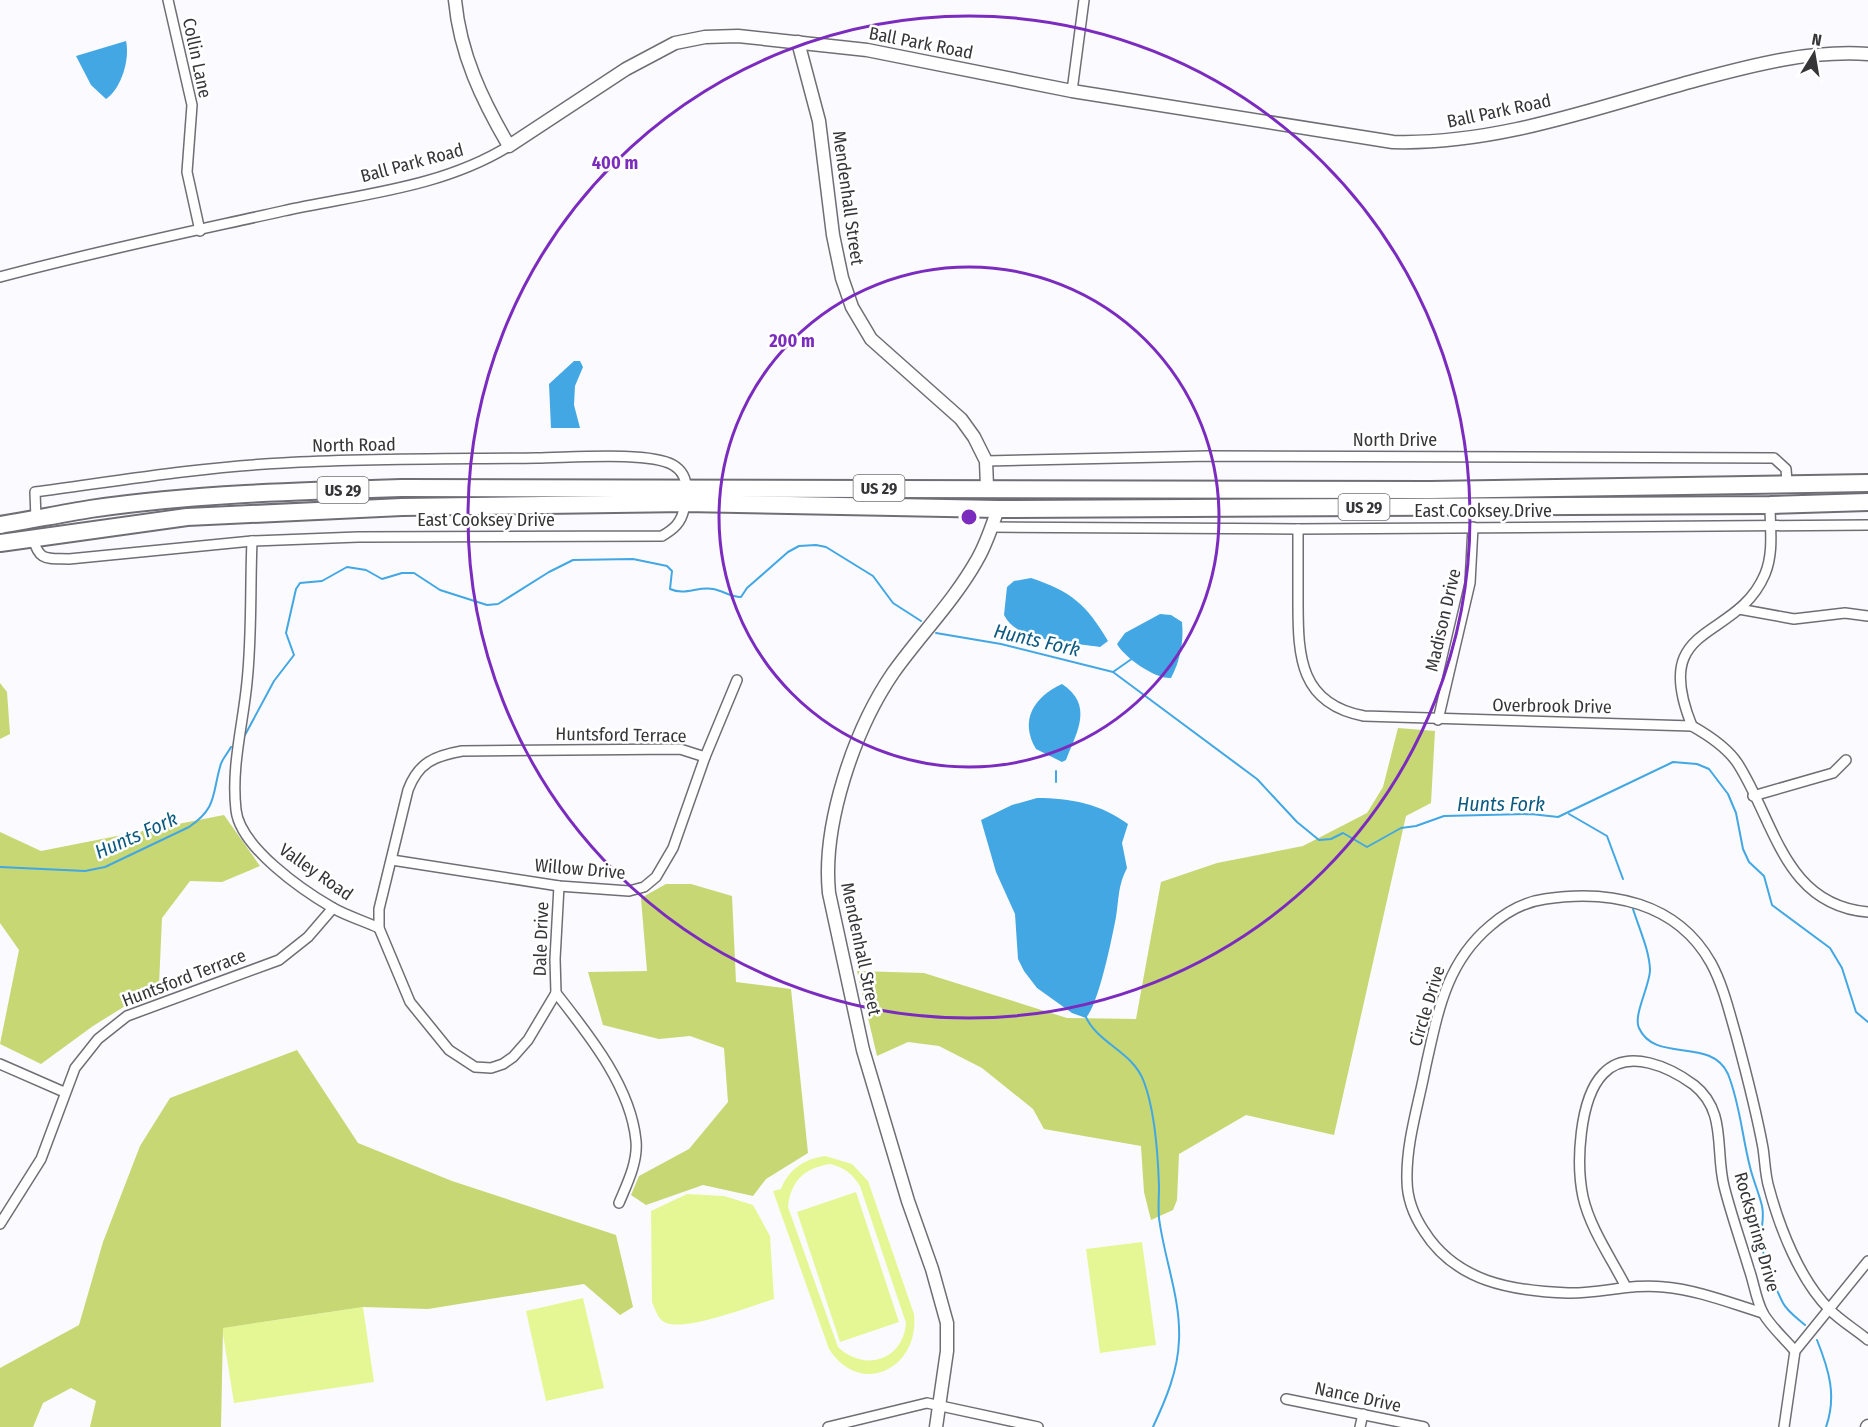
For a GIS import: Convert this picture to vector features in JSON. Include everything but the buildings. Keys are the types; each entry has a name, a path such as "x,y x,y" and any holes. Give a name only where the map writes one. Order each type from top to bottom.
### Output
{"highway":[{"name":"US 29","path":"0,543 187,517 290,510 687,496 987,487 1060,490 1430,490 1787,482 1868,483"},
{"path":"903,507 953,495 982,494 987,487"},
{"name":"US 29","path":"0,525 91,509 288,492 403,488 687,496 903,507 998,509 1770,505 1868,502"},
{"path":"998,509 1003,500 1060,490"}],"street":[{"name":"Collin Lane","path":"168,0 192,105 188,172 200,231"},
{"path":"454,0 458,31 472,74 489,113 509,146"},
{"path":"1072,91 1084,0"},
{"name":"Ball Park Road","path":"0,277 447,177 480,164 626,69 675,43 705,37 738,36 867,50 1072,91 1382,141 1425,143 1497,134 1766,62 1836,53 1868,54"},
{"name":"Mendenhall Street","path":"798,42 811,86 824,148 833,236 842,278 859,322 871,339 961,419 974,437 986,461 987,487"},
{"name":"North Drive","path":"986,461 1208,456 1774,458 1786,469 1787,482"},
{"name":"North Road","path":"36,519 35,492 227,467 284,463 598,457 652,459 672,464 683,474 687,496"},
{"name":"East Cooksey Drive","path":"252,541 358,537 662,536 674,529 682,517 687,496"},
{"path":"1770,505 1770,556 1765,574 1753,594 1739,609 1705,632 1690,647 1681,663 1679,691 1692,726 1710,736 1737,763 1787,860 1808,888 1826,902 1847,910 1868,912"},
{"name":"Mendenhall Street","path":"936,1427 947,1351 946,1323 932,1269 908,1201 863,1050 829,893 827,869 840,796 873,707 893,673 961,586 979,558 998,509"},
{"name":"East Cooksey Drive","path":"991,527 1298,529 1868,525"},
{"name":"Madison Drive","path":"1438,720 1470,583 1473,527"},
{"name":"Overbrook Drive","path":"1298,529 1298,645 1304,671 1319,694 1348,713 1438,720 1692,726"},
{"path":"33,538 37,553 44,558 69,560 252,541"},
{"name":"Valley Road","path":"252,541 247,683 235,768 236,812 240,825 261,854 333,908 379,928"},
{"path":"1739,609 1794,619 1845,613 1868,616"},
{"name":"Willow Drive","path":"392,860 559,886 629,891 644,887 656,877 673,848 705,757 737,680"},
{"name":"Huntsford Terrace","path":"379,928 379,909 408,790 414,774 425,762 439,756 462,752 680,749 705,757"},
{"path":"1753,796 1833,773 1846,760"},
{"name":"Dale Drive","path":"556,993 555,959 559,886"},
{"name":"Circle Drive","path":"1763,1313 1694,1292 1664,1287 1626,1287 1574,1293 1555,1292 1529,1290 1473,1276 1449,1262 1417,1220 1408,1194 1408,1159 1434,1031 1449,982 1462,955 1479,935 1505,913 1537,900 1574,894 1628,900 1646,905 1677,922 1699,945 1712,965 1728,1008 1749,1080 1768,1185 1778,1216 1810,1284 1829,1309 1868,1340"},
{"name":"Huntsford Terrace","path":"0,1224 40,1159 75,1068 98,1039 127,1016 279,960 322,923 333,908"},
{"path":"379,928 410,1002 449,1050 477,1068 503,1065 513,1057 528,1040 556,993 597,1045 627,1108 636,1142 631,1173 619,1203"},
{"name":"Rockspring Drive","path":"1626,1287 1592,1222 1583,1197 1580,1141 1593,1090 1603,1073 1620,1063 1633,1061 1660,1065 1674,1072 1706,1096 1714,1108 1723,1184 1763,1313 1795,1351"},
{"path":"0,1064 64,1092"},
{"path":"1784,1427 1795,1351 1868,1261"},
{"name":"Nance Drive","path":"1286,1399 1424,1427"},
{"path":"828,1427 927,1403 1038,1427"},
{"path":"1360,1427 1363,1414"}],"green space":[{"path":"0,683 7,692 10,734 0,739"},
{"path":"1398,728 1435,731 1431,803 1406,816 1334,1135 1246,1115 1179,1154 1177,1200 1173,1210 1151,1220 1144,1192 1141,1146 1044,1129 1033,1109 982,1068 939,1046 908,1042 877,1056 857,971 924,973 1067,1018 1136,1019 1161,882 1217,863 1303,846 1367,813 1383,787"},
{"path":"224,815 260,866 222,882 190,881 162,918 159,985 93,1026 41,1064 0,1044 19,950 0,923 0,832 41,851"},
{"path":"666,884 691,884 732,896 736,982 791,989 808,1153 766,1179 753,1196 703,1185 646,1205 631,1195 639,1176 689,1149 728,1102 724,1048 690,1036 659,1039 603,1025 588,972 647,971 641,898"},
{"path":"297,1050 358,1143 452,1181 616,1235 633,1307 620,1315 584,1284 428,1309 363,1307 223,1328 221,1427 90,1427 96,1401 71,1388 43,1403 33,1427 0,1427 0,1368 79,1325 103,1242 140,1146 170,1098"},
{"path":"825,1156 852,1164 868,1181 914,1314 913,1333 908,1350 898,1362 885,1370 871,1374 856,1372 842,1364 829,1349 773,1191 781,1189 788,1176 798,1166 817,1157","holes":["830,1164 844,1169 860,1186 906,1323 898,1346 881,1359 859,1359 848,1355 838,1347 788,1207 792,1190 800,1177 813,1169"]},
{"path":"856,1192 899,1322 840,1342 797,1212"},
{"path":"687,1194 724,1196 753,1205 770,1236 774,1299 718,1317 686,1324 664,1322 660,1318 652,1302 651,1211"},
{"path":"1142,1242 1156,1345 1100,1353 1086,1249"},
{"path":"583,1298 604,1388 546,1401 526,1311"},
{"path":"363,1307 374,1382 234,1403 222,1328"}],"water":[{"path":"126,41 127,56 124,72 112,94 106,99 91,85 76,56"},
{"path":"574,361 580,361 583,367 575,386 574,405 580,428 551,428 549,384"},
{"path":"1031,578 1068,594 1077,601 1085,608 1108,641 1100,647 1046,640 1021,631 1011,624 1004,615 1007,587 1014,581"},
{"path":"1160,614 1171,615 1182,622 1181,651 1171,678 1157,675 1141,667 1117,644 1125,633"},
{"path":"1062,684 1078,701 1080,719 1075,739 1066,760 1062,762 1036,749 1031,738 1029,719 1037,703 1052,689"},
{"path":"1037,798 1061,799 1096,807 1128,824 1122,843 1127,868 1120,886 1116,917 1104,970 1096,999 1086,1018 1072,1013 1037,988 1024,971 1018,959 1015,914 996,872 981,820 1012,805"}],"waterway":[{"name":"Hunts Fork","path":"245,735 274,681 294,655 286,633 296,589 300,583 322,581 347,567 366,570 382,579 402,573 414,573 440,590 487,605 498,604 573,560 633,559 667,566 672,571 670,589 681,592 713,589 741,597 747,588 788,552 799,546 816,545 826,547 873,576 893,603 921,621"},
{"name":"Hunts Fork","path":"936,633 1001,644 1113,672 1257,779 1297,822 1319,840 1331,839 1343,833 1367,847 1401,828 1416,826 1444,816 1531,814 1558,817 1673,762 1697,764 1709,769 1728,794 1736,813 1743,849 1749,862 1764,876 1772,905 1830,948 1842,968 1856,1012 1868,1022"},
{"path":"1113,672 1133,658"},
{"name":"Hunts Fork","path":"0,867 85,871 105,867 189,827 205,814 209,807 221,764 231,747"},
{"path":"1056,771 1056,782"},
{"path":"1569,814 1607,836 1623,879"},
{"path":"1633,909 1650,964 1649,978 1638,1016 1639,1028 1647,1039 1657,1045 1709,1056 1720,1063 1728,1074 1751,1172 1762,1206 1761,1243 1764,1256 1783,1303 1805,1325"},
{"path":"1085,1015 1098,1033 1139,1071 1148,1094 1153,1120 1158,1161 1159,1218 1179,1325 1174,1374 1153,1427"},
{"path":"1817,1340 1830,1383 1831,1405 1826,1427"}]}
